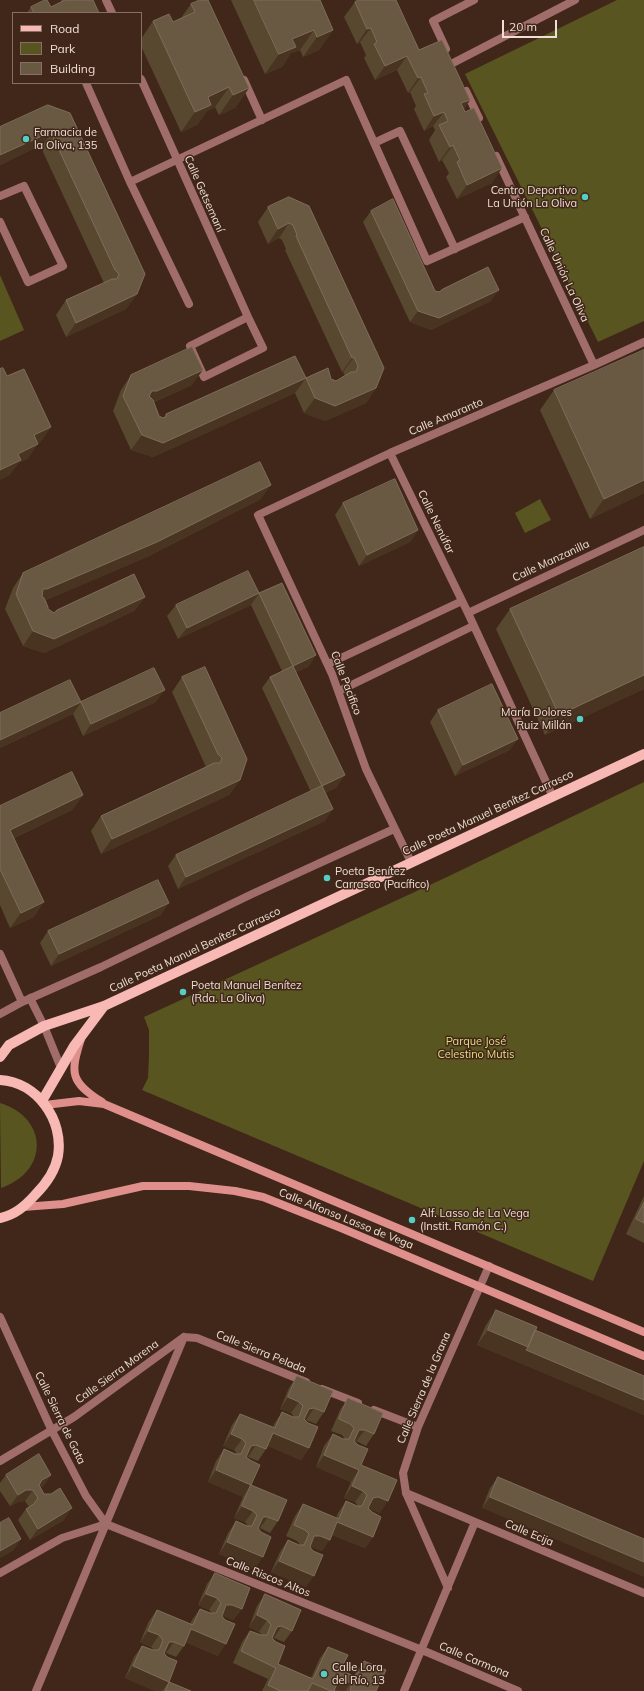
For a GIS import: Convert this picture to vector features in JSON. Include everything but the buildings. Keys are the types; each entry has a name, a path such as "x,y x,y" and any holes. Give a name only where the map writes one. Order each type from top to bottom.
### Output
{"main road":[{"name":"Calle Poeta Manuel Benítez Carrasco","path":"0,1057 9,1045 44,1026 104,1006 644,754"},
{"name":"Calle Poeta Manuel Benítez Carrasco","path":"44,1103 61,1068 84,1031 104,1006"},
{"path":"84,1031 74,1061 76,1078 84,1091 104,1104"},
{"path":"0,1080 23,1086 44,1103 56,1125 58,1140 58,1156 46,1183 24,1207 0,1218"},
{"name":"Calle Alfonso Lasso de Vega","path":"44,1103 79,1101 104,1104 644,1332"},
{"name":"Calle Alfonso Lasso de Vega","path":"24,1207 63,1204 143,1186 189,1186 235,1191 263,1197 341,1228 644,1356"}],"street":[{"path":"112,12 107,2 116,0"},
{"path":"474,0 433,21 455,67 575,0"},
{"path":"239,70 262,120"},
{"path":"130,182 346,80 427,261 525,217"},
{"name":"Calle Getsemaní","path":"142,81 263,348 204,377 190,346 248,317"},
{"path":"86,84 130,182 189,304"},
{"path":"463,84 482,126"},
{"path":"374,143 400,131 455,249"},
{"name":"Calle Unión La Oliva","path":"492,147 594,365"},
{"path":"0,196 24,186 63,266 28,282 0,222"},
{"name":"Calle Amaranto","path":"258,514 390,453 644,342"},
{"name":"Calle Nenúfar","path":"390,453 468,613 553,797"},
{"name":"Calle Pacifico","path":"258,514 340,691 366,769 411,862"},
{"name":"Calle Manzanilla","path":"468,613 644,530"},
{"path":"328,664 462,601"},
{"path":"340,691 473,626"},
{"path":"0,1014 26,1000 96,969 252,894 394,829"},
{"path":"0,954 26,1000 44,1026 61,1068"},
{"path":"480,1288 489,1266"},
{"name":"Calle Sierra de la Grana","path":"448,1588 406,1493 403,1473 418,1427 480,1288"},
{"name":"Calle Sierra de Gata","path":"0,1317 52,1431 86,1496 106,1524"},
{"path":"36,1691 184,1337"},
{"name":"Calle Sierra Pelada","path":"184,1337 197,1338 418,1427"},
{"name":"Calle Sierra Morena","path":"0,1461 74,1417 184,1337"},
{"name":"Calle Ecija","path":"406,1493 644,1593"},
{"path":"404,1691 475,1522"},
{"path":"0,1573 62,1538 106,1524"},
{"name":"Calle Riscos Altos","path":"106,1524 422,1650"},
{"name":"Calle Carmona","path":"422,1650 518,1691"}],"green space":[{"name":"Centro Deportivo La Unión La Oliva","path":"617,0 644,0 644,321 598,342 465,74"},
{"path":"0,275 24,330 0,341"},
{"path":"540,499 551,520 525,533 515,513"},
{"name":"Parque José Celestino Mutis","path":"644,782 644,1161 593,1281 142,1090 148,1078 149,1056 149,1030 144,1017 447,877"},
{"path":"0,1103 16,1110 28,1120 35,1132 37,1145 35,1158 28,1170 17,1180 1,1188"}],"place":[{"name":"Farmacia de la Oliva, 135","path":"26,139"},
{"name":"Centro Deportivo La Unión La Oliva","path":"585,197"},
{"name":"María Dolores Ruiz Millán","path":"580,719"},
{"name":"Poeta Benítez Carrasco (Pacífico)","path":"327,878"},
{"name":"Poeta Manuel Benítez (Rda. La Oliva)","path":"183,992"},
{"name":"Alf. Lasso de La Vega (Instit. Ramón C.)","path":"412,1220"},
{"name":"Calle Lora del Río, 13","path":"324,1674"}]}
